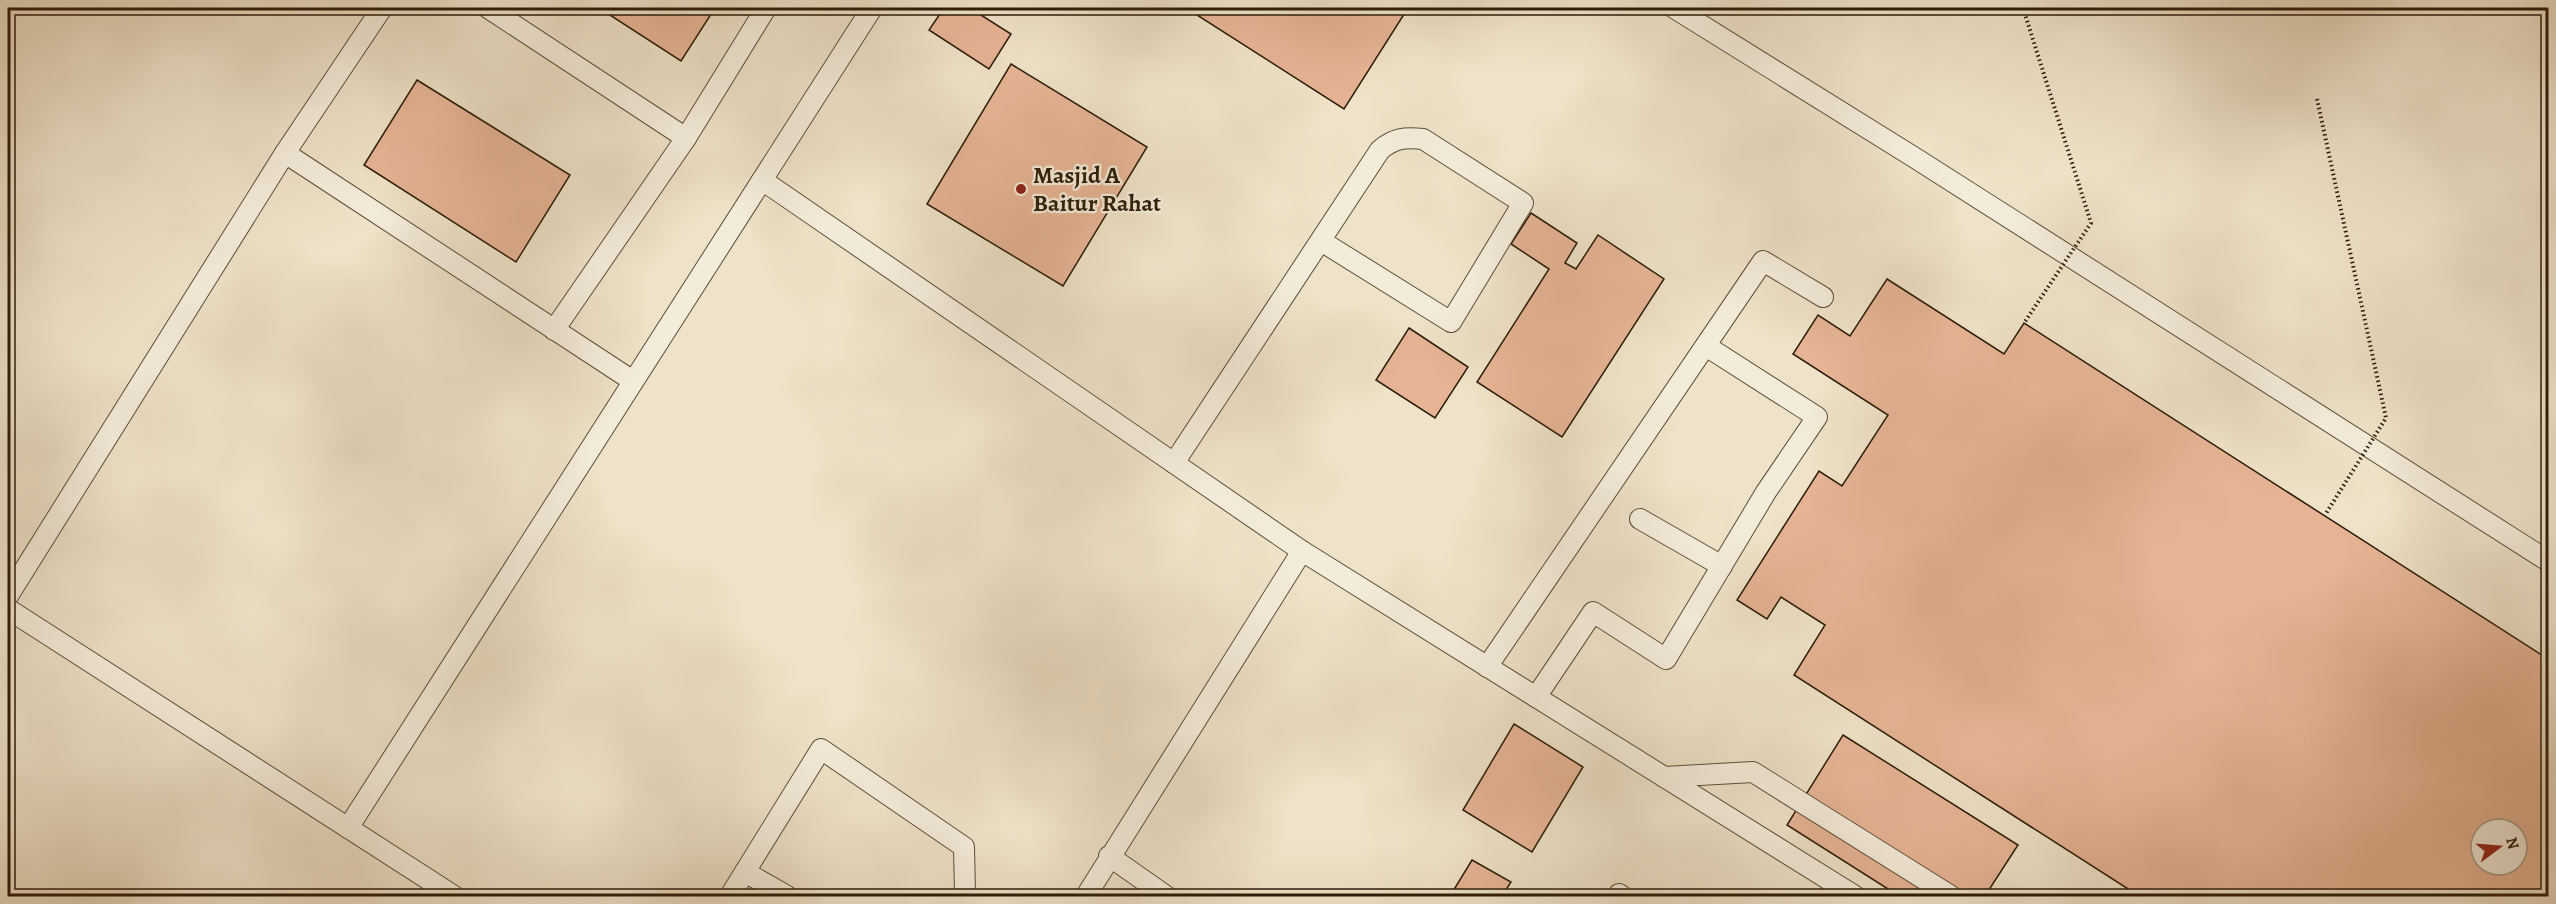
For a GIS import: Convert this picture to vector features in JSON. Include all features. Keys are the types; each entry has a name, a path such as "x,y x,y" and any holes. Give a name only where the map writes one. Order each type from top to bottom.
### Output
{"lane":[{"path":"8,596 285,153 382,8"},
{"path":"488,8 686,138"},
{"path":"554,330 686,138 766,8"},
{"path":"348,828 872,8"},
{"path":"1674,8 1912,156 2548,561"},
{"path":"1174,463 1380,150 1390,141 1406,137 1422,139 1523,203 1451,322 1321,241"},
{"path":"285,153 633,381"},
{"path":"762,180 1302,550 1855,897"},
{"path":"1487,667 1762,261 1823,297"},
{"path":"1536,697 1593,612 1666,659 1766,492 1817,417 1706,346"},
{"path":"1640,519 1722,566"},
{"path":"1086,897 1109,856 1302,550"},
{"path":"8,609 454,897"},
{"path":"729,897 821,749 964,847 965,894 963,897"},
{"path":"1664,777 1753,772 1951,897"},
{"path":"1109,856 1167,897"},
{"path":"745,872 787,897"},
{"path":"1618,897 1619,894 1622,897"}],"path":[{"path":"2023,8 2091,223 2024,323"},
{"path":"2317,99 2386,418 2325,516"}],"building":[{"path":"599,8 715,8 681,61"},
{"path":"816,8 832,8 827,15"},
{"path":"944,8 970,8 1011,34 989,69 929,30"},
{"path":"1186,8 1408,8 1344,109"},
{"path":"1011,64 1147,147 1063,286 927,204"},
{"path":"417,80 570,175 516,262 364,165"},
{"path":"1531,213 1577,243 1565,263 1576,269 1598,235 1664,279 1562,437 1477,382 1549,269 1511,244"},
{"path":"1887,279 2004,354 2024,323 2548,659 2548,896 2139,896 1794,675 1825,625 1781,597 1767,619 1737,600 1819,471 1842,486 1888,415 1793,354 1818,315 1850,336"},
{"path":"1409,328 1468,367 1435,418 1376,380"},
{"path":"1514,724 1583,767 1532,852 1463,810"},
{"path":"1843,735 2018,845 1985,896 1899,896 1787,825"},
{"path":"1472,860 1511,882 1502,896 1450,896"}],"place":[{"name":"Masjid A Baitur Rahat","path":"1021,189"}]}
